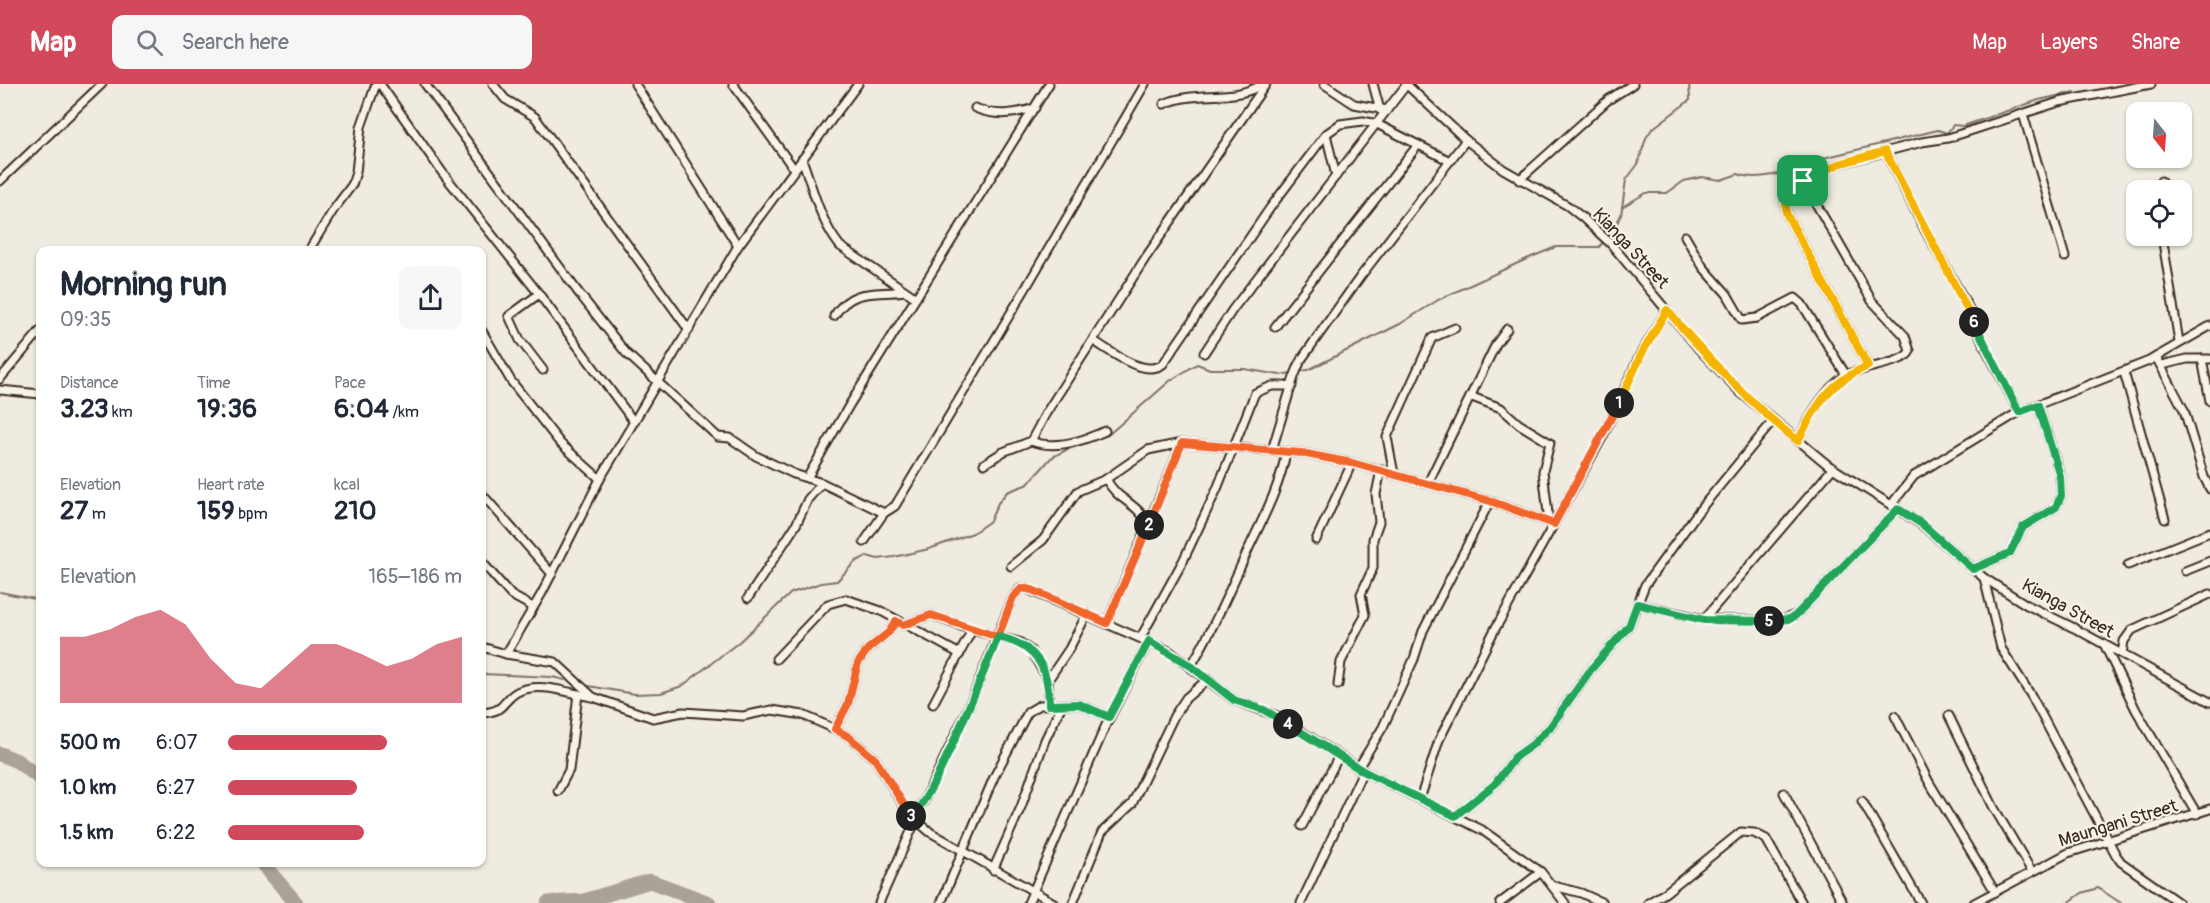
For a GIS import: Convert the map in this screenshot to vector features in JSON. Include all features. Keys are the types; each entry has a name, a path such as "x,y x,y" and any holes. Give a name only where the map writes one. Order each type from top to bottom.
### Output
{"street":[{"path":"0,181 102,84"},
{"path":"312,246 352,185 356,172 361,127 378,84"},
{"path":"378,84 442,172 539,294 634,422"},
{"path":"425,84 584,301 626,353 718,437 730,438 756,456 822,483 884,513"},
{"path":"493,84 505,99 535,117 689,330"},
{"path":"635,84 738,246"},
{"path":"733,84 794,169"},
{"path":"506,654 552,574 600,479 738,246 858,84"},
{"path":"807,478 1049,84"},
{"path":"864,542 884,513 895,506 1145,84"},
{"path":"1164,104 1191,95 1232,95 1265,84"},
{"path":"984,464 1003,452 1031,441 1046,413 1188,195 1265,84"},
{"path":"1324,84 1354,104 1383,110"},
{"path":"1372,84 1383,110"},
{"path":"1204,353 1233,309 1377,124 1383,110 1406,84"},
{"name":"Kianga Street","path":"1406,84 1466,140 1519,180 1568,206 1611,243 1699,349 1773,421 1833,468 1922,524 1984,578 2027,605 2210,702"},
{"path":"1519,180 1608,100 1633,84"},
{"path":"1868,366 1786,213 1786,199 1803,181 1839,164 1885,151 1948,138 2059,102 2151,84"},
{"path":"975,108 997,114 1010,114 1035,108"},
{"path":"2023,114 2066,257"},
{"path":"1094,341 1125,360 1143,367 1156,368 1163,364 1270,208 1326,134 1349,121 1377,124 1450,161"},
{"path":"1326,134 1336,176"},
{"path":"1272,450 1301,360 1466,140"},
{"path":"1275,327 1418,145"},
{"path":"1885,151 1925,230 1967,305 1984,345 2019,412"},
{"path":"802,159 825,224 840,246 916,298"},
{"path":"1798,441 1822,399 1846,375 1868,366 1908,356 1910,344 1872,301 1803,181"},
{"path":"1685,236 1703,267 1727,294 1742,320 1757,318 1795,298 1802,304 1846,375"},
{"path":"2164,246 2179,342"},
{"path":"834,316 841,305 855,295 905,291"},
{"path":"539,294 508,316 520,340 543,370"},
{"path":"1420,798 1439,740 1494,631 1551,523 1603,436 1641,355 1667,310"},
{"path":"1637,604 1704,620 1778,621 1796,615 1895,507 1914,477 2019,412 2124,372 2156,357 2210,326"},
{"path":"1395,474 1388,452 1388,437 1432,338 1455,328"},
{"path":"1428,483 1496,344 1507,329"},
{"path":"0,379 36,336"},
{"path":"486,338 511,381 560,443 600,479"},
{"path":"2156,357 2184,410 2204,477 2210,489"},
{"path":"2162,365 2206,359 2210,400"},
{"path":"2124,372 2165,519"},
{"path":"1141,637 1183,561 1235,448 1255,393 1272,386 1292,386"},
{"path":"0,390 36,394"},
{"path":"1472,397 1501,408 1550,443 1543,471 1551,523"},
{"path":"1973,569 2010,553 2023,527 2056,507 2061,496 2060,476 2038,405"},
{"path":"1455,816 1495,784 1515,757 1532,745 1550,727 1592,668 1629,626 1645,585 1698,512 1773,421"},
{"path":"1031,441 1041,445 1066,443 1089,438 1105,431"},
{"path":"1011,566 1043,540 1065,505 1078,491 1106,479 1148,450 1182,443 1272,450 1352,463 1490,501 1551,523"},
{"path":"1107,623 1182,443"},
{"path":"1191,666 1230,594 1274,495 1282,475 1286,452"},
{"path":"1316,540 1352,463"},
{"path":"1704,620 1833,468"},
{"path":"1338,684 1341,662 1365,615 1361,594 1373,568 1373,539 1379,522 1376,494 1381,470"},
{"path":"1106,479 1114,492 1138,508 1149,526"},
{"path":"748,598 796,525 808,499 822,483"},
{"path":"486,499 552,574"},
{"path":"1301,903 1360,769 1383,728 1423,631 1490,501"},
{"path":"2128,565 2210,532"},
{"path":"2185,571 2210,561"},
{"path":"486,566 511,594 533,607"},
{"path":"1984,578 2001,648 2032,696 2121,862 2179,903"},
{"path":"879,903 914,818 952,742 998,637 1013,597 1022,588 1032,590 1149,641 1191,666 1234,700 1277,716 1360,769 1482,830 1541,872 1565,903"},
{"path":"2122,654 2124,641 2132,630 2210,594"},
{"path":"776,659 834,601 846,599 866,604 960,654"},
{"path":"1048,681 1070,649 1086,614"},
{"path":"903,625 931,615 972,630 1025,645 1048,681 1049,705"},
{"path":"835,729 848,704 858,663 868,649 889,632 896,621"},
{"path":"933,704 972,630"},
{"path":"1028,903 1109,717 1149,641"},
{"path":"2104,644 2128,695 2197,814"},
{"path":"486,647 506,654 555,662 593,697"},
{"path":"1073,903 1102,832 1132,804 1173,716 1186,698 1208,679"},
{"path":"486,712 504,707 514,694 534,687 593,697 653,718 683,712 743,716 772,710 803,715 849,737 875,759 914,818 993,870 1054,903"},
{"path":"558,791 569,770 578,694"},
{"path":"941,903 994,777 1028,712 1033,707 1079,704 1109,717"},
{"path":"993,870 1021,807 1050,727 1062,705"},
{"path":"1895,716 1947,814 1994,890"},
{"path":"1948,716 1994,808 2031,870"},
{"path":"1302,826 1339,756"},
{"path":"1784,793 1843,903"},
{"path":"1862,801 1921,903"},
{"name":"Maungani Street","path":"1974,903 2031,870 2068,853 2210,809"},
{"path":"1648,903 1665,893 1741,832 1754,833 1766,839 1802,903"},
{"path":"1500,903 1541,872"},
{"path":"1554,886 1581,893 1603,903"}],"waterway":[{"path":"583,685 635,694 661,693 682,686 739,642 791,593 821,583 837,581 855,562 867,556 878,559 894,557 929,549 973,533 990,521 998,503 1007,492 1028,484 1051,458 1066,450 1108,435 1171,380 1197,364 1210,369 1244,369 1280,375 1308,370 1400,324 1438,300 1529,258 1556,247 1599,247 1613,231 1621,215 1626,180 1638,164 1646,138 1652,129 1690,100 1689,84"},
{"path":"1622,207 1646,193 1667,193 1684,181 1702,177 1721,180 1738,174 1753,177 1781,173 1803,163 1938,130 1947,133 1953,125 1963,126 2039,100 2075,92"},
{"path":"0,592 36,599"},
{"path":"486,674 552,677 574,682"},
{"path":"0,754 17,761 36,775"},
{"path":"265,867 296,903"},
{"path":"548,903 584,901 650,881 709,903"},
{"path":"2068,903 2082,893 2098,888 2121,903"}],"route":[{"path":"1803,181 1786,199 1784,205 1786,213 1834,307 1868,366 1846,375 1827,392 1811,414 1798,441 1740,392 1699,349 1667,310 1641,355 1603,436 1554,524 1490,501 1352,463 1301,453 1182,443 1107,623 1032,590 1022,588 1013,597 998,637 972,630 938,616 931,615 903,625 896,621 889,632 875,642 858,663 848,704 835,729 849,737 875,759 912,816 924,801 969,706 998,637 1019,642 1031,651 1048,681 1049,705 1079,704 1109,717 1149,641 1191,666 1234,700 1277,716 1300,733 1363,771 1455,816 1495,784 1515,757 1532,745 1550,727 1592,668 1629,626 1637,604 1704,620 1778,621 1790,619 1808,604 1898,509 1922,524 1973,569 2010,553 2023,527 2056,507 2061,496 2060,476 2038,405 2019,412 1984,345 1967,305 1925,230 1885,151 1839,164 1803,181"}]}
